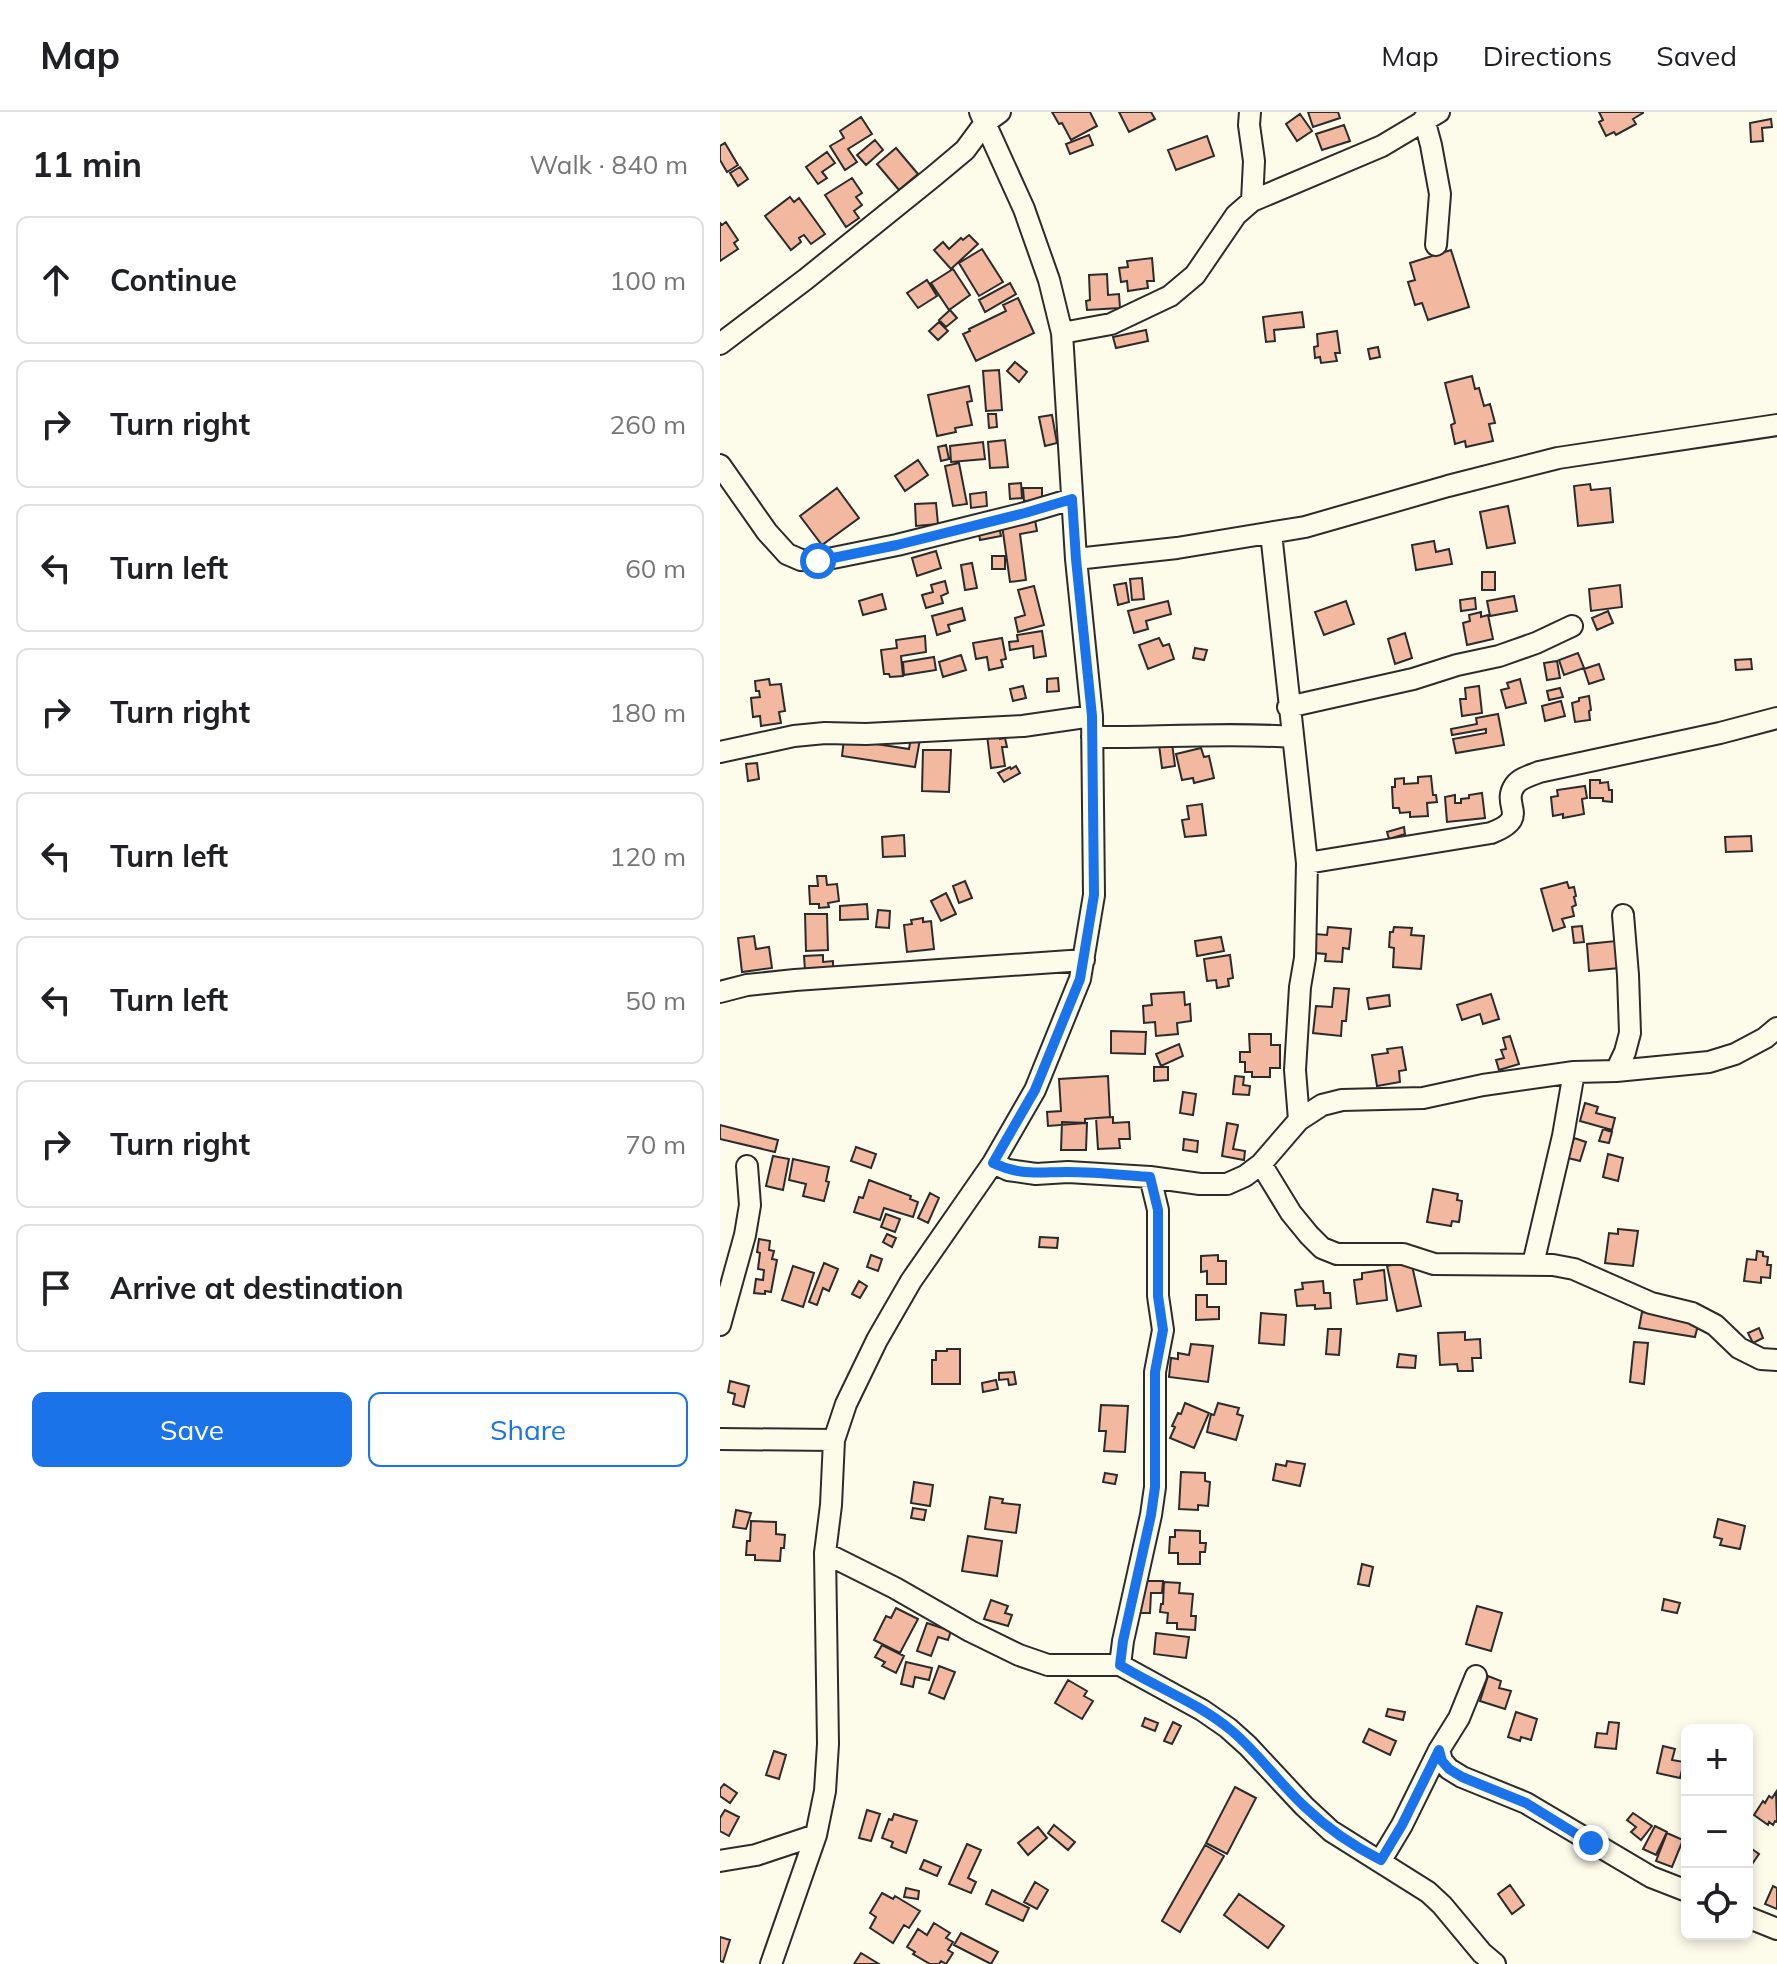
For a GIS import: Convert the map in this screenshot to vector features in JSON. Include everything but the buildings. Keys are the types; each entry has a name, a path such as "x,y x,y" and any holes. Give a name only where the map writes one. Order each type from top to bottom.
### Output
{"street":[{"path":"1250,112 1254,161 1252,201"},
{"path":"771,1964 816,1835 825,1791 828,1744 825,1553 834,1440 846,1404 877,1340 911,1281 993,1163 1035,1090 1080,979 1094,895 1092,726 1076,559 1062,333 1049,280 988,116"},
{"path":"720,344 945,168 965,150 988,116"},
{"path":"1062,333 1111,324 1170,296 1195,275 1236,215 1252,201 1382,146 1431,116"},
{"path":"1431,116 1431,145 1440,194 1436,245"},
{"path":"1076,559 1177,548 1305,527 1558,458 1777,425"},
{"path":"722,475 773,539 787,554 801,560 818,561 897,545 1072,499"},
{"path":"1271,533 1307,863 1305,958 1300,987 1295,1070 1299,1120"},
{"path":"1288,707 1499,656 1572,626"},
{"path":"1307,863 1491,833 1507,827 1511,822 1514,786 1539,772 1777,718"},
{"path":"720,752 794,736 825,733 866,734 1023,726 1092,726 1156,738 1251,734 1292,737"},
{"path":"1616,1071 1630,1033 1623,915"},
{"path":"720,992 747,985 795,980 1084,960"},
{"path":"993,1163 1008,1170 1036,1174 1068,1172 1227,1184 1261,1164 1299,1120 1322,1105 1342,1100 1423,1098 1483,1085 1574,1072 1709,1062 1735,1054 1777,1028"},
{"path":"1533,1264 1563,1136 1574,1072"},
{"path":"1261,1164 1291,1213 1309,1235 1322,1248 1337,1254 1403,1254 1434,1264 1533,1264 1574,1269 1651,1303 1692,1313 1715,1325 1739,1348 1761,1359 1777,1360"},
{"path":"720,1325 748,1220 747,1166"},
{"path":"1120,1665 1155,1487 1155,1372 1163,1330 1158,1296 1158,1210 1150,1177"},
{"path":"720,1439 834,1440"},
{"path":"825,1553 1019,1655 1048,1665 1120,1665 1202,1710 1248,1746 1331,1831 1428,1892 1495,1964"},
{"path":"1381,1860 1459,1718 1476,1676"},
{"path":"1439,1750 1442,1761 1462,1777 1526,1803 1651,1877 1681,1889"},
{"path":"720,1861 756,1855 816,1835"},
{"path":"1753,1919 1777,1929"}],"route":[{"path":"818,561 897,545 1072,499 1092,716 1094,895 1080,979 1035,1090 993,1163 1008,1170 1036,1174 1068,1172 1150,1177 1158,1210 1158,1296 1163,1330 1155,1372 1155,1487 1120,1665 1202,1710 1228,1728 1331,1831 1381,1860 1422,1788 1439,1750 1442,1761 1462,1777 1526,1803 1591,1843"}]}
